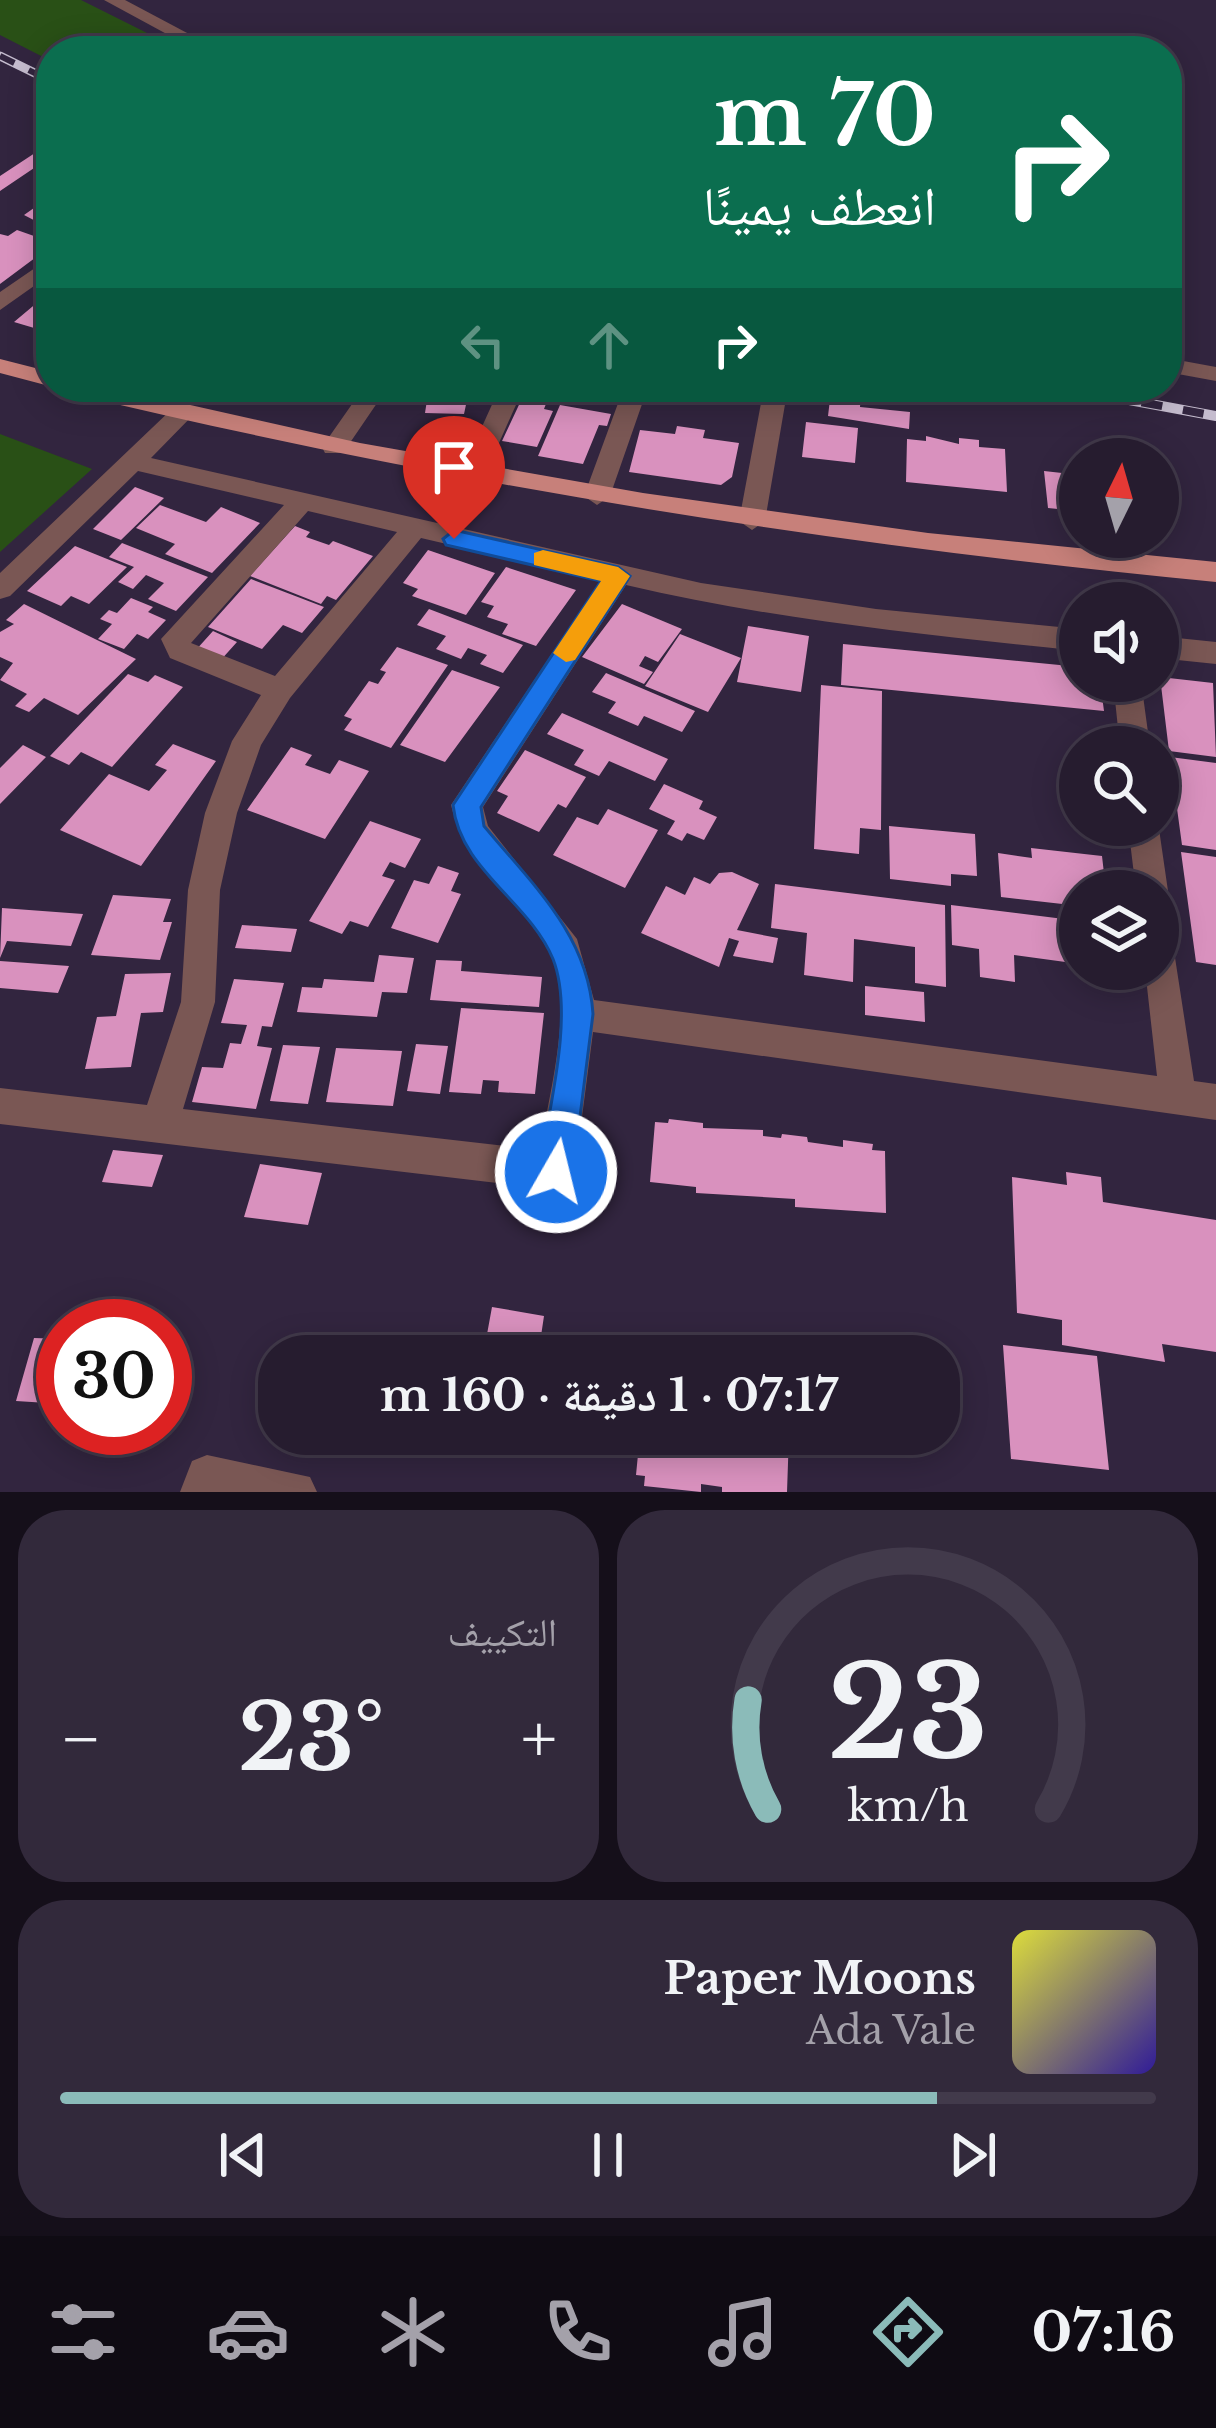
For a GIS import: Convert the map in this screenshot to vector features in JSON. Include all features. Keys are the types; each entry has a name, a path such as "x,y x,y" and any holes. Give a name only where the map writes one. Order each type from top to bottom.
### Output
{"main road":[{"path":"0,366 36,376"},
{"path":"139,402 473,475 752,521 886,540 1216,572"}],"street":[{"path":"112,0 183,36"},
{"path":"0,303 36,275"},
{"path":"1182,368 1216,374"},
{"path":"334,447 366,402"},
{"path":"473,475 505,402"},
{"path":"597,496 631,402"},
{"path":"752,521 773,402"},
{"path":"0,589 183,413"},
{"path":"134,462 618,576 853,616 1059,638"},
{"path":"280,690 180,650 175,639 300,504"},
{"path":"159,1126 198,1002 204,890 221,813 248,741 280,690 414,530"},
{"path":"0,1106 556,1172 578,1014 566,953 470,831 467,805 618,576"},
{"path":"1179,649 1216,653"},
{"path":"1165,990 1178,1097"},
{"path":"578,1014 1216,1102"},
{"path":"202,1492 207,1476 295,1492"}],"green space":[{"path":"0,0 81,0 153,36 36,36 36,53 0,35"},
{"path":"0,434 92,469 0,552"}],"building":[{"path":"36,152 36,167 0,191 0,176"},
{"path":"17,230 36,237 36,257 0,284 0,234 8,236"},
{"path":"36,304 36,329 14,322"},
{"path":"427,402 467,402 464,414 425,413"},
{"path":"520,402 547,402 544,409 553,411 537,447 502,441"},
{"path":"830,402 860,402 860,407 910,412 909,429 828,416"},
{"path":"560,405 611,414 607,426 599,425 583,464 538,456"},
{"path":"806,422 858,428 855,463 802,457"},
{"path":"677,426 705,430 703,438 739,443 732,477 721,485 629,472 640,430 675,434"},
{"path":"926,436 959,444 959,438 979,440 979,447 1005,449 1007,492 906,482 907,439 926,441"},
{"path":"1044,471 1059,473 1059,509 1048,508"},
{"path":"135,487 164,498 121,540 93,529"},
{"path":"160,505 206,522 221,507 260,523 212,573 165,554 175,544 136,528"},
{"path":"295,526 310,532 306,537 373,556 336,600 327,596 321,604 250,576"},
{"path":"122,543 208,577 176,611 148,599 164,583 146,575 133,589 118,582 134,567 109,557"},
{"path":"75,546 127,567 89,604 71,596 61,606 27,591"},
{"path":"428,550 495,573 466,615 412,596 418,589 403,583"},
{"path":"506,567 576,590 536,646 502,634 508,624 487,617 494,606 481,602"},
{"path":"251,579 324,607 302,633 283,625 262,649 208,627"},
{"path":"131,598 153,607 148,612 166,620 148,639 137,634 124,649 98,639 112,624 100,619 109,610 117,613"},
{"path":"24,604 136,659 78,715 44,698 29,712 15,706 27,694 0,680 13,663 0,657 0,632 14,624 6,620"},
{"path":"622,604 682,629 658,662 645,656 639,666 653,672 644,684 582,657"},
{"path":"429,609 523,645 503,673 480,664 487,655 468,648 461,659 436,649 446,636 417,625"},
{"path":"748,626 809,636 801,692 737,682"},
{"path":"213,631 237,642 219,662 195,651"},
{"path":"680,634 741,658 708,712 645,686"},
{"path":"843,644 1059,665 1059,702 1103,702 1104,711 841,685"},
{"path":"397,647 448,665 391,748 344,730 352,719 344,716 369,681 378,684 386,672 380,670"},
{"path":"452,670 500,687 445,762 400,745"},
{"path":"606,673 695,711 682,732 644,716 638,726 608,713 616,702 592,692"},
{"path":"128,674 148,682 155,675 183,687 112,767 81,752 69,765 50,756"},
{"path":"1179,679 1213,683 1216,757 1179,752 1179,726 1166,726 1163,702 1179,702"},
{"path":"821,685 882,691 881,830 860,828 859,854 814,849"},
{"path":"562,713 668,759 655,781 609,761 599,776 574,765 584,750 547,734"},
{"path":"173,744 216,761 141,866 60,830 109,774 149,791 167,770 155,765"},
{"path":"23,745 46,757 0,804 0,768"},
{"path":"291,747 312,755 305,765 330,774 339,760 369,771 325,839 247,810"},
{"path":"525,750 586,777 566,808 558,804 539,832 497,813 508,796 497,791"},
{"path":"1179,758 1216,763 1216,850 1182,845"},
{"path":"664,784 703,801 699,809 717,817 704,840 687,833 682,841 667,834 675,821 649,809"},
{"path":"608,809 658,830 625,888 553,855 577,817 598,825"},
{"path":"370,821 421,839 405,868 390,862 382,876 395,880 368,927 350,921 342,934 309,921"},
{"path":"889,826 975,834 977,876 951,874 951,886 890,879"},
{"path":"1031,848 1102,856 1104,870 1059,870 1059,904 1001,897 998,853 1032,858"},
{"path":"1181,852 1216,857 1216,965 1196,962"},
{"path":"438,866 459,873 451,891 461,894 438,943 391,928 414,880 429,884"},
{"path":"732,872 759,884 737,930 778,938 773,963 733,956 739,941 729,938 719,967 641,933 666,886 685,895 694,877 710,884 719,873"},
{"path":"775,884 945,905 946,987 915,983 915,947 854,939 853,982 804,975 807,933 771,928"},
{"path":"113,895 171,899 163,922 172,922 160,960 91,955"},
{"path":"951,905 1059,918 1059,961 1014,955 1015,982 980,977 979,949 952,945"},
{"path":"2,908 83,914 71,946 7,941 0,958"},
{"path":"242,925 297,929 291,952 235,948"},
{"path":"379,955 414,958 407,993 382,992 377,1017 297,1012 302,987 322,988 324,979 374,982"},
{"path":"436,960 462,961 461,971 542,977 539,1007 430,1000"},
{"path":"0,961 69,966 58,993 0,988"},
{"path":"171,973 163,1012 141,1013 131,1067 85,1069 97,1017 116,1016 125,974"},
{"path":"234,979 284,983 272,1027 262,1026 257,1046 272,1048 256,1109 192,1102 202,1067 223,1068 230,1043 241,1044 247,1025 221,1023"},
{"path":"865,986 924,992 925,1022 865,1015"},
{"path":"461,1008 544,1013 535,1094 498,1092 499,1081 483,1080 481,1094 449,1092"},
{"path":"416,1044 448,1046 440,1094 407,1091"},
{"path":"283,1045 320,1047 308,1104 270,1101"},
{"path":"336,1048 402,1051 393,1106 326,1102"},
{"path":"669,1119 703,1123 703,1128 763,1130 763,1136 807,1137 808,1142 843,1147 843,1140 873,1144 872,1150 885,1151 886,1213 795,1207 795,1199 696,1193 696,1187 650,1182 655,1122 668,1123"},
{"path":"113,1150 163,1155 152,1187 102,1182"},
{"path":"260,1164 322,1173 308,1225 244,1217"},
{"path":"1066,1172 1101,1177 1103,1202 1216,1220 1216,1352 1162,1344 1165,1362 1062,1345 1062,1320 1017,1313 1012,1177 1067,1185"},
{"path":"492,1307 544,1316 541,1335 487,1335"},
{"path":"34,1338 36,1338 36,1402 16,1401"},
{"path":"1003,1345 1097,1356 1109,1470 1011,1459"},
{"path":"638,1455 788,1455 787,1492 722,1492 722,1487 701,1484 701,1492 644,1486 645,1476 636,1475"}],"railway":[{"path":"0,56 36,74"},
{"path":"1140,402 1216,416"}],"slow traffic":[{"path":"543,559 618,576 566,653"}],"route":[{"path":"454,539 618,576 467,805 470,831 551,929 566,953 576,989 578,1014 556,1172"}]}
